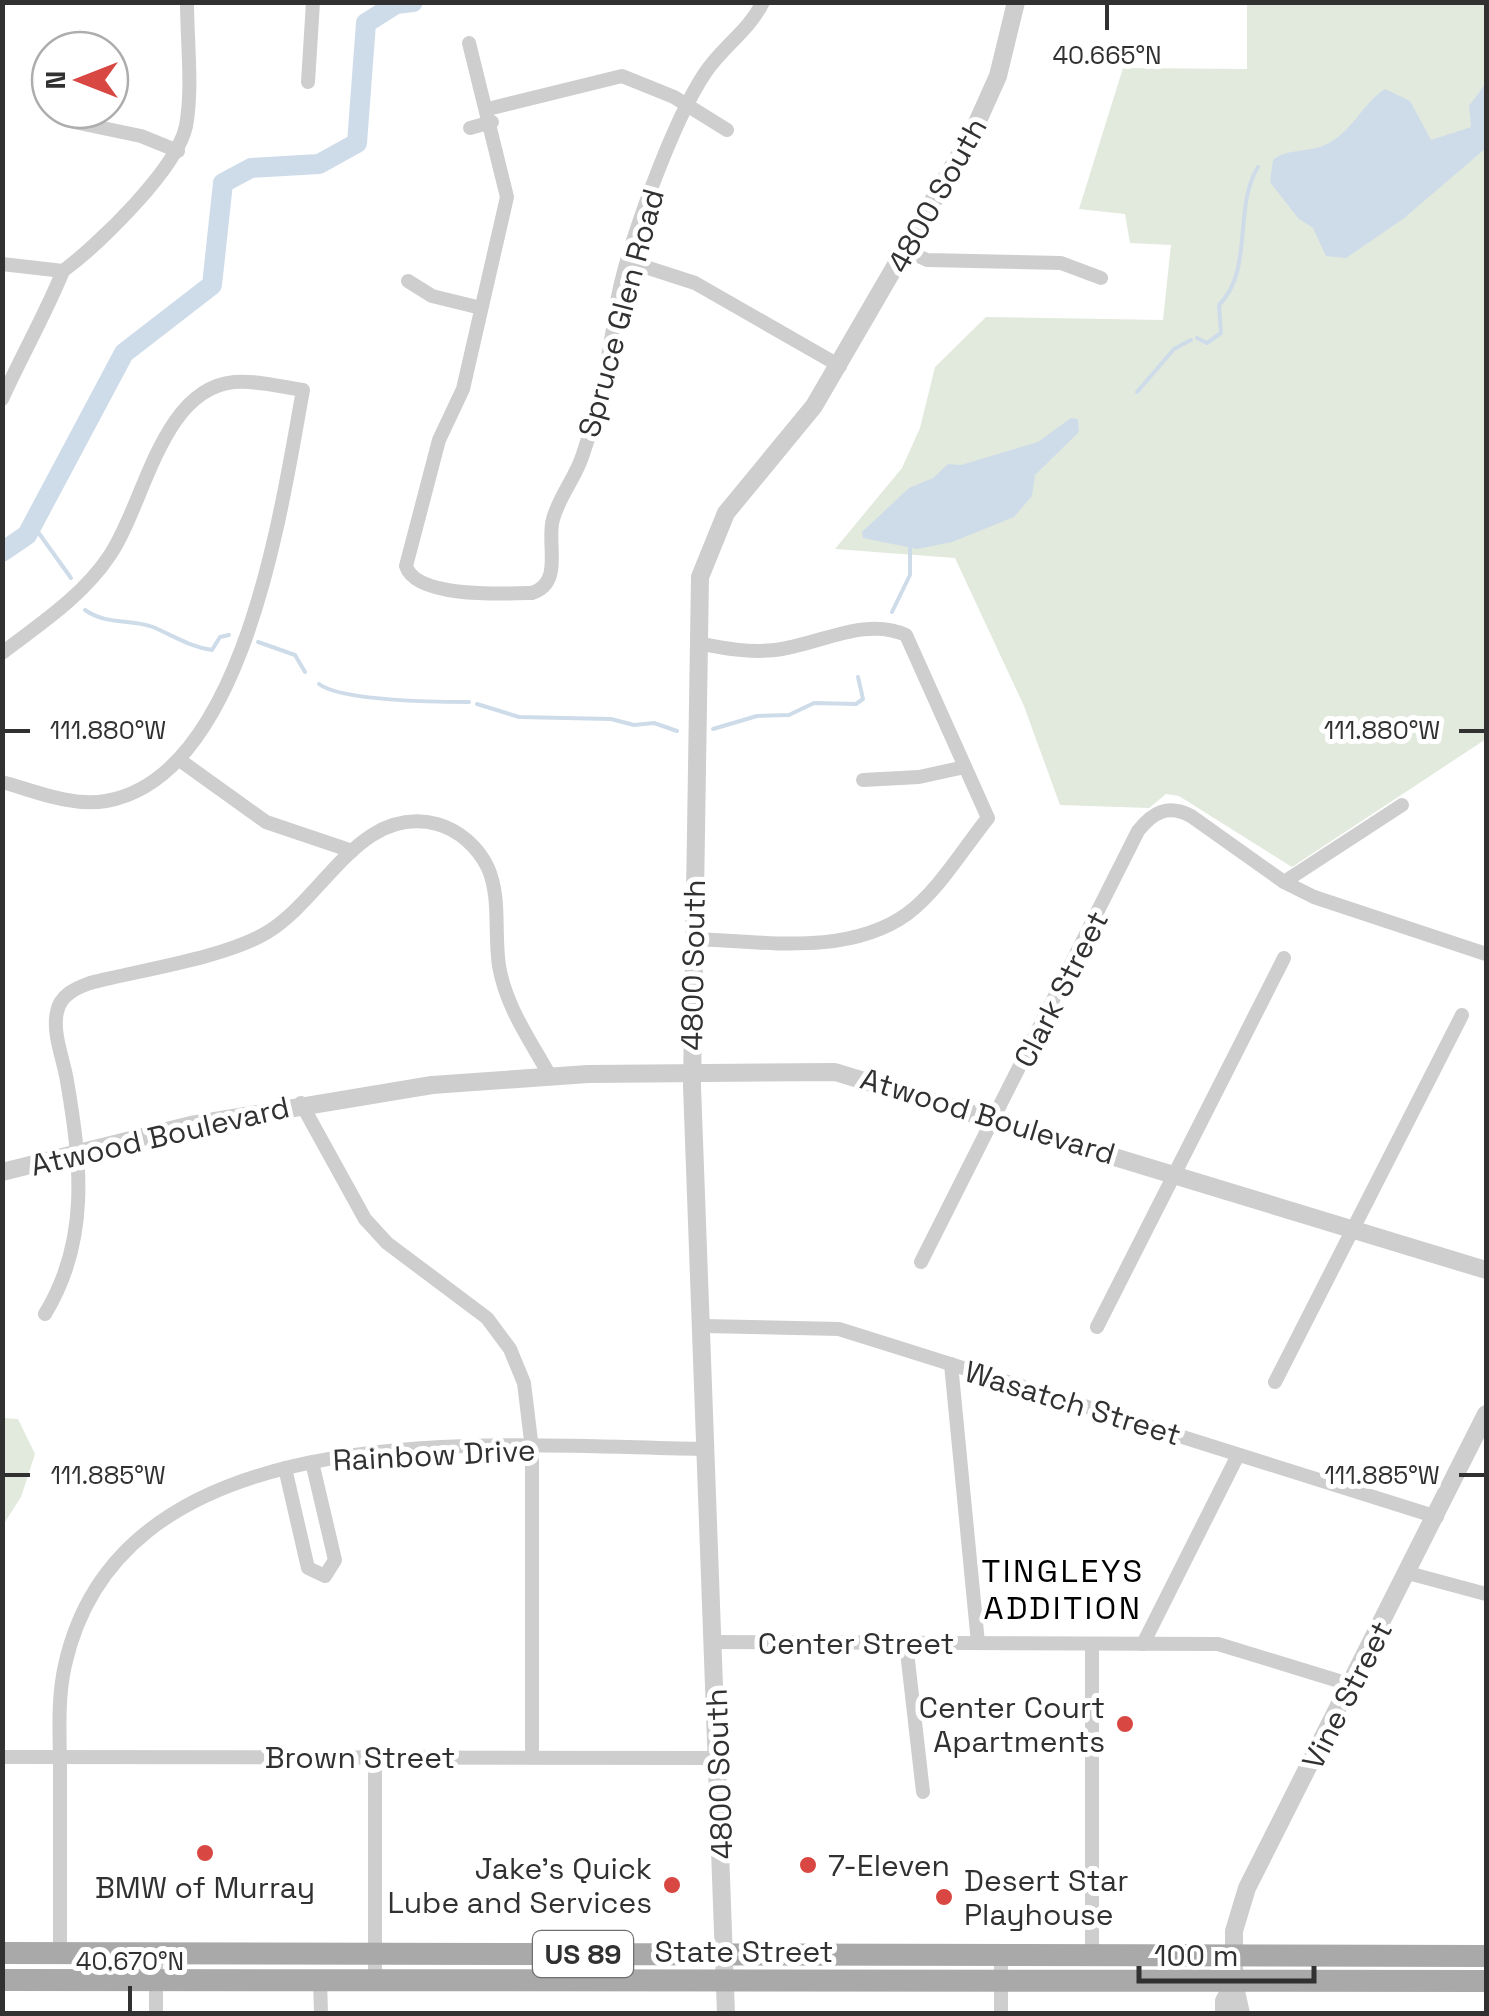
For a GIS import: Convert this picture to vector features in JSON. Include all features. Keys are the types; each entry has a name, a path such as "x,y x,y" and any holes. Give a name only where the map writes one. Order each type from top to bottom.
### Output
{"main road":[{"name":"State Street","path":"2,1954 1486,1956"},
{"name":"State Street","path":"2,1980 1486,1981"}],"street":[{"path":"2,399 63,271 97,246 178,151 186,124 187,2"},
{"path":"308,82 312,2"},
{"name":"Spruce Glen Road","path":"481,308 463,389 439,440 406,556 412,579 430,588 527,593 544,587 551,575 554,517 584,450 612,352 617,303 652,188 708,70 746,32 763,2"},
{"name":"4800 South","path":"726,2014 692,1072 700,576 718,528 814,406 840,366 982,116 998,76 1016,2"},
{"path":"408,280 432,296 481,308 508,192 469,43"},
{"path":"470,128 490,116 622,76 674,96 727,130"},
{"path":"112,130 141,136 178,151"},
{"path":"905,250 927,260 1061,263 1101,278"},
{"path":"630,262 703,286 840,366"},
{"path":"2,264 63,271"},
{"path":"2,653 99,570 125,528 173,424 192,400 208,389 237,382 303,390 262,595 209,718 181,761 147,787 104,802 70,801 2,782"},
{"path":"693,939 816,944 898,918 928,892 988,818 906,635 895,630 847,632 772,651 740,651 697,643"},
{"path":"181,761 266,822 352,850"},
{"path":"864,780 919,777 966,767"},
{"path":"1284,882 1402,805"},
{"name":"Clark Street","path":"921,1262 1144,822 1160,811 1183,812 1284,882"},
{"path":"44,1314 74,1248 78,1154 57,1025 57,1012 68,994 90,983 264,935 304,904 352,850 389,825 426,822 458,833 479,852 496,897 503,986 513,1014 550,1076"},
{"path":"1284,882 1336,905 1486,954"},
{"path":"1097,1327 1284,958"},
{"path":"1275,1382 1462,1015"},
{"name":"Atwood Boulevard","path":"2,1172 191,1124 302,1104 550,1076 692,1072 855,1074 1486,1270"},
{"path":"302,1104 364,1219 400,1253 475,1306 500,1333 524,1382 532,1448 532,1758"},
{"name":"Wasatch Street","path":"702,1326 826,1327 1437,1517"},
{"path":"951,1364 978,1643"},
{"name":"Vine Street","path":"1241,2014 1234,1982 1236,1919 1248,1888 1486,1414"},
{"name":"Rainbow Drive","path":"60,1954 64,1667 80,1617 110,1568 137,1539 186,1504 312,1462 412,1450 707,1449"},
{"path":"1143,1644 1238,1455"},
{"path":"285,1468 308,1568 325,1576 334,1560 312,1462"},
{"path":"1408,1574 1486,1594"},
{"name":"Center Street","path":"714,1642 1222,1644 1352,1685"},
{"path":"906,1643 924,1792"},
{"path":"1092,1644 1092,1955"},
{"name":"Brown Street","path":"2,1757 717,1758"},
{"path":"375,1757 375,1980"},
{"path":"156,1954 156,2014"},
{"path":"1001,1955 1001,2014"},
{"path":"320,1979 321,2014"},
{"name":"Vine Street","path":"1224,2014 1234,1982"}],"shaded area":[{"path":"1247,3 1486,3 1486,739 1292,867 1179,796 1166,794 1149,808 1060,805 1024,706 955,558 835,549 902,468 920,428 935,367 986,317 1163,320 1171,245 1130,243 1125,214 1079,209 1123,68 1247,69"},
{"path":"3,1418 18,1419 35,1454 21,1497 3,1525"}],"water":[{"path":"1486,83 1486,148 1403,219 1346,258 1326,256 1313,228 1298,218 1270,182 1273,160 1336,139 1385,89 1410,101 1431,140 1471,127 1469,106"},
{"path":"1071,418 1078,419 1079,432 1035,475 1032,496 1014,517 952,542 917,549 863,538 862,532 909,488 933,478 948,464 961,465 1038,442"}],"waterway":[{"path":"2,552 27,535 124,353 212,285 223,183 251,168 319,164 357,143 366,23 396,4 413,2"},
{"path":"1197,338 1207,343 1221,333 1219,305 1236,274 1246,201 1258,167"},
{"path":"1137,392 1174,349 1191,340"},
{"path":"33,525 71,578"},
{"path":"892,612 910,575 910,547"},
{"path":"85,610 102,618 153,627 212,650 220,637 229,635"},
{"path":"258,642 295,655 305,672"},
{"path":"713,729 757,716 789,715 814,703 856,704 863,699 858,677"},
{"path":"319,684 368,697 469,702"},
{"path":"477,704 519,717 611,719 634,725 654,723 677,731"}],"place":[{"name":"Center Court Apartments","path":"1125,1724"},
{"name":"BMW of Murray","path":"205,1853"},
{"name":"7-Eleven","path":"808,1865"},
{"name":"Jake's Quick Lube and Services","path":"672,1885"},
{"name":"Desert Star Playhouse","path":"944,1897"}],"district":[{"name":"TINGLEYS ADDITION","path":"1063,1590"}]}
